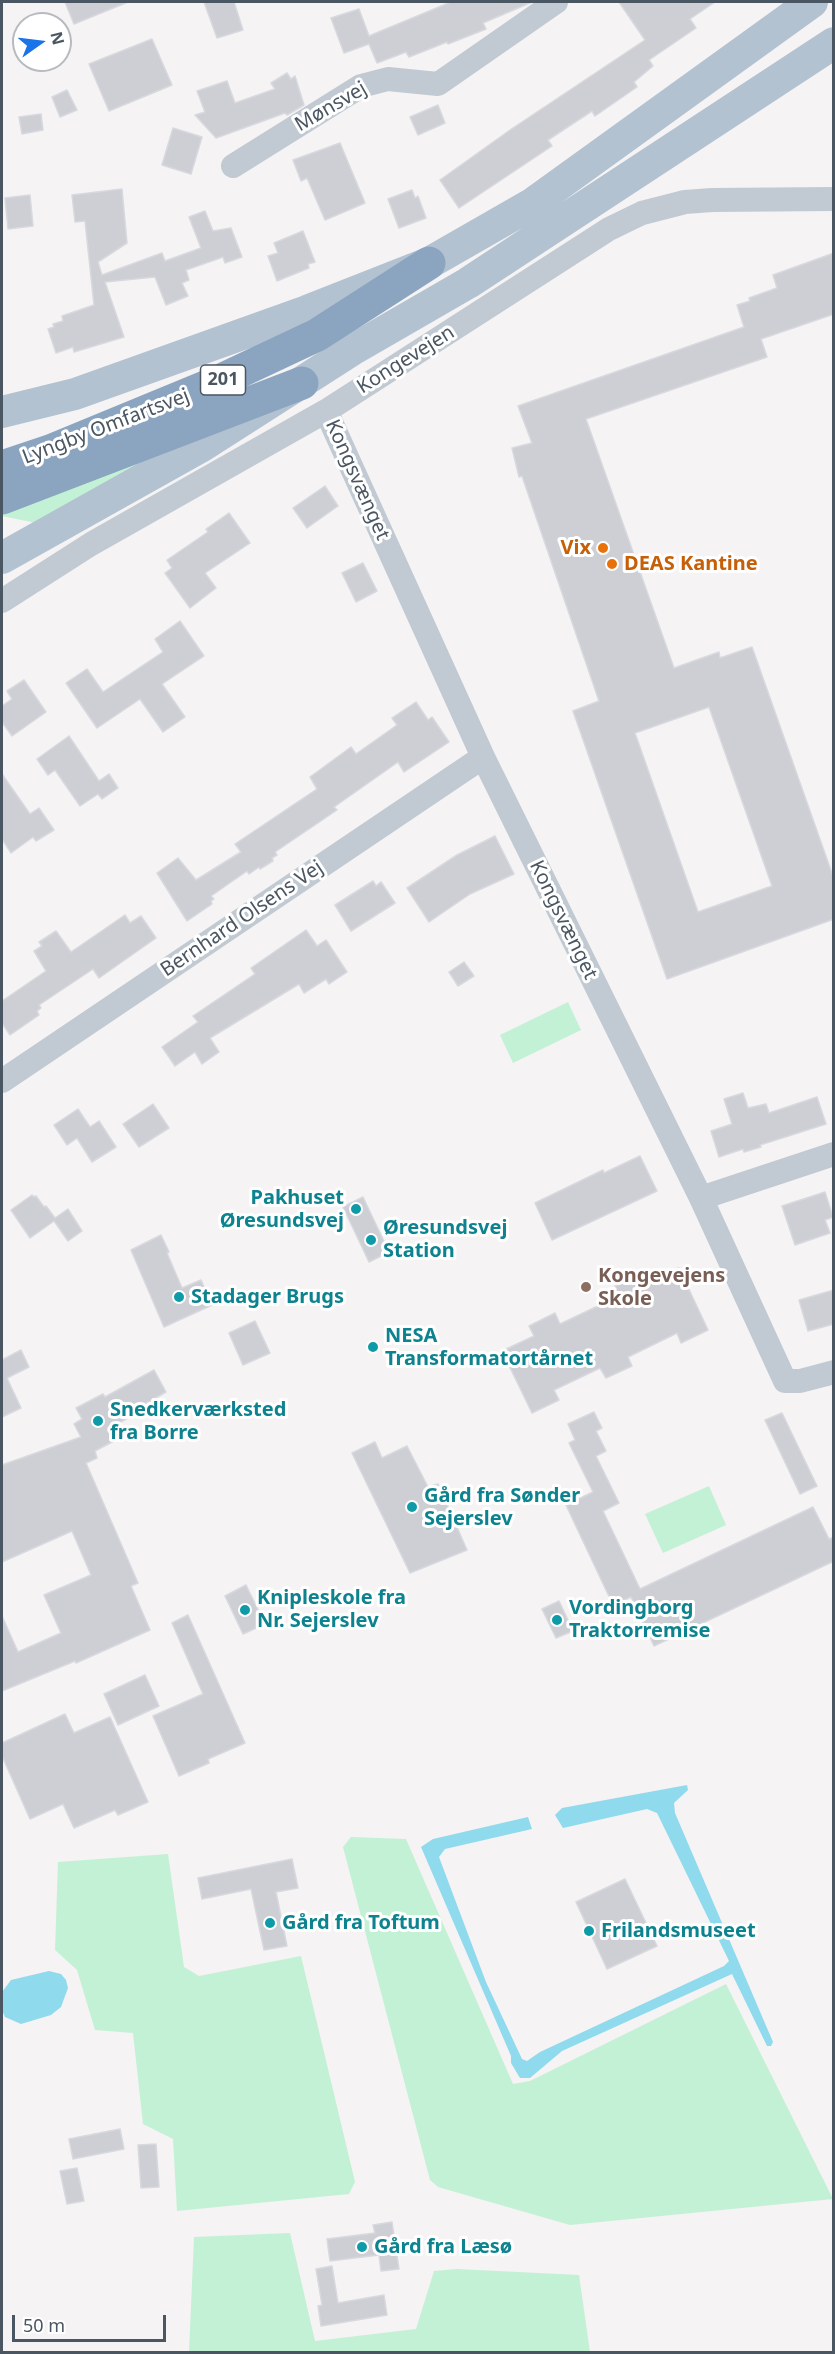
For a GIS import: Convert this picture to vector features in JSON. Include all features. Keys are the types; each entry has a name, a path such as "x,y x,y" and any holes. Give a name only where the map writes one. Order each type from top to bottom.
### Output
{"highway":[{"name":"Lyngby Omfartsvej","path":"2,467 50,451 215,383 307,340 429,263"},
{"name":"201","path":"2,498 302,383"}],"main road":[{"name":"201","path":"2,412 75,394 307,311 429,263 532,204 800,5"},
{"name":"Kongevejen","path":"302,383 352,350 468,283 831,50"},
{"name":"201","path":"2,558 202,446 302,383"}],"street":[{"name":"Mønsvej","path":"233,166 361,86 388,79 438,84 556,2"},
{"name":"Kongevejen","path":"2,601 91,544 326,411 609,229 642,213 685,202 834,199"},
{"name":"Kongsvænget","path":"326,411 483,757 701,1198 785,1381 800,1381 834,1372"},
{"name":"Bernhard Olsens Vej","path":"2,1082 483,757"},
{"path":"701,1198 834,1154"}],"green space":[{"path":"218,429 36,523 2,516 2,513"},
{"path":"568,1002 581,1030 513,1063 500,1035"},
{"path":"709,1486 726,1525 663,1553 645,1514"},
{"path":"351,1837 406,1839 513,2084 530,2081 726,1984 833,2199 570,2225 438,2187 430,2180 343,1847"},
{"path":"168,1854 184,1967 199,1976 301,1956 355,2182 349,2194 177,2211 173,2139 143,2124 133,2033 95,2030 77,1970 55,1950 58,1862"},
{"path":"290,2233 315,2341 416,2329 434,2271 457,2269 579,2275 590,2352 189,2352 194,2237"}],"water":[{"path":"687,1785 688,1790 674,1803 675,1813 773,2042 771,2046 767,2046 732,1974 562,2051 530,2078 520,2078 511,2063 511,2056 421,1847 433,1839 528,1817 532,1829 445,1849 439,1857 486,1982 522,2059 527,2061 540,2052 724,1966 729,1961 657,1813 647,1809 563,1828 555,1815 562,1808"},
{"path":"49,1971 61,1974 66,1980 68,1988 61,2007 51,2015 21,2024 5,2017 2,2010 2,1992 11,1980"}],"building":[{"path":"65,2 128,2 74,24 72,12 69,12"},
{"path":"204,2 234,2 243,30 217,38"},
{"path":"451,2 532,2 483,23 486,29 448,44 447,42 409,57 406,52 377,63 369,44 344,53 331,18 359,9 369,36"},
{"path":"619,2 715,2 690,19 696,28 649,60 653,66 634,82 637,87 595,116 592,111 548,140 552,146 459,208 440,180 510,130 645,40"},
{"path":"152,39 172,85 109,111 89,64"},
{"path":"287,73 291,79 295,76 304,105 287,115 285,113 216,138 195,115 205,112 197,91 227,81 235,103 275,89 271,83"},
{"path":"67,90 77,110 60,117 52,97"},
{"path":"438,105 445,123 418,135 410,117"},
{"path":"41,114 43,130 22,134 19,117"},
{"path":"173,128 202,137 191,174 162,165"},
{"path":"340,143 365,203 325,220 307,178 301,181 293,160"},
{"path":"122,189 127,243 98,262 102,275 162,253 165,261 201,248 189,217 205,211 213,231 231,228 242,257 225,263 223,257 186,270 189,280 182,283 188,296 166,305 155,277 105,282 124,337 74,352 73,347 56,353 48,329 54,327 53,324 63,321 62,316 94,305 85,221 75,222 72,195"},
{"path":"412,190 415,198 418,196 426,218 399,228 388,199"},
{"path":"30,195 33,226 8,229 5,198"},
{"path":"303,231 315,262 308,264 309,268 277,281 268,256 278,253 274,243"},
{"path":"834,253 834,314 761,339 767,357 586,419 674,668 719,652 720,658 752,647 834,879 834,919 667,979 573,711 599,701 522,476 519,477 512,448 532,443 518,406 744,327 737,305 777,288 773,275","holes":["709,707 772,886 698,912 635,733"]},
{"path":"325,486 338,506 307,528 293,508"},
{"path":"229,513 250,543 205,573 216,588 190,608 165,573 172,568 167,560 208,532 206,529"},
{"path":"363,563 377,591 356,602 342,573"},
{"path":"180,621 204,656 162,684 185,717 163,732 140,699 97,728 66,683 87,669 103,692 163,652 155,639"},
{"path":"24,680 46,712 12,736 2,722 2,706 12,699 7,691"},
{"path":"416,702 428,720 432,717 449,742 404,772 398,762 334,807 337,810 275,852 277,855 272,858 273,861 249,874 247,871 211,896 214,899 211,901 212,904 187,921 157,873 178,858 196,880 241,852 235,844 317,789 310,777 351,747 356,754 397,725 392,718"},
{"path":"69,736 99,781 109,774 118,788 102,799 98,794 80,806 55,770 48,775 37,759"},
{"path":"2,774 30,814 39,808 54,830 36,841 33,837 11,853 2,839"},
{"path":"495,836 514,874 470,894 429,922 407,888 457,855"},
{"path":"373,881 376,886 381,882 395,903 351,931 335,905"},
{"path":"125,915 130,923 141,916 156,938 99,978 93,969 39,1005 41,1008 37,1011 39,1015 10,1035 2,1023 2,1001 46,971 34,951 42,946 39,942 56,931 71,952"},
{"path":"306,930 317,946 326,940 347,972 329,984 326,979 304,993 299,984 210,1038 219,1052 202,1064 195,1052 175,1066 162,1047 198,1022 193,1016 255,974 251,968"},
{"path":"464,962 474,976 458,986 449,972"},
{"path":"743,1093 748,1108 766,1104 769,1113 817,1097 826,1124 760,1145 761,1147 744,1152 743,1149 719,1157 711,1131 732,1124 724,1099"},
{"path":"153,1104 169,1128 139,1147 123,1124"},
{"path":"78,1109 90,1127 99,1121 116,1147 92,1162 77,1138 67,1145 54,1125"},
{"path":"640,1156 657,1191 552,1240 535,1203 603,1170 604,1173"},
{"path":"825,1192 833,1217 825,1220 830,1233 795,1245 782,1206"},
{"path":"32,1195 36,1196 44,1207 46,1206 55,1218 68,1209 82,1231 68,1241 54,1221 30,1238 11,1210"},
{"name":"Øresundsvej Station","path":"363,1197 389,1252 369,1262 343,1207"},
{"name":"Stadager Brugs","path":"161,1235 182,1288 201,1280 212,1305 164,1327 131,1250"},
{"path":"679,1268 708,1330 681,1343 677,1333 628,1357 632,1366 606,1378 600,1368 554,1390 559,1400 532,1413 502,1351 534,1336 529,1326 555,1313 560,1324 619,1296 615,1286 642,1274 646,1284"},
{"path":"834,1290 834,1324 808,1331 799,1300"},
{"path":"255,1321 270,1353 243,1365 229,1333"},
{"path":"21,1350 29,1367 7,1378 21,1408 2,1417 2,1360"},
{"path":"154,1370 166,1392 131,1412 133,1415 119,1423 125,1435 95,1451 97,1458 86,1463 138,1583 131,1586 150,1630 76,1663 75,1661 2,1691 2,1616 18,1652 61,1633 44,1595 91,1575 72,1531 2,1562 2,1465 81,1437 74,1424 82,1419 76,1408 103,1394 105,1397"},
{"path":"594,1412 602,1428 596,1431 606,1451 596,1456 619,1503 603,1511 640,1589 813,1507 829,1539 834,1537 834,1561 654,1646 631,1597 613,1605 566,1505 593,1492 569,1443 575,1440 568,1424"},
{"path":"782,1413 817,1486 800,1494 765,1420"},
{"name":"Gård fra Sønder Sejerslev","path":"375,1442 382,1458 407,1446 428,1487 438,1484 467,1550 410,1573 352,1453"},
{"name":"Knipleskole fra Nr. Sejerslev","path":"246,1585 265,1624 243,1634 225,1596"},
{"name":"Vordingborg Traktorremise","path":"559,1601 573,1631 556,1638 542,1609"},
{"path":"188,1615 245,1743 208,1759 209,1763 179,1776 153,1716 203,1694 172,1623"},
{"path":"145,1675 159,1706 118,1725 104,1694"},
{"path":"65,1714 74,1733 110,1717 148,1802 118,1815 115,1810 74,1828 63,1804 30,1819 2,1756 2,1743"},
{"name":"Gård fra Toftum","path":"292,1859 298,1888 276,1892 287,1946 264,1950 251,1889 202,1899 198,1878"},
{"path":"625,1879 657,1946 607,1969 576,1902"},
{"path":"120,2129 124,2149 73,2159 69,2139"},
{"path":"156,2144 159,2187 141,2188 138,2145"},
{"path":"77,2168 84,2201 67,2204 60,2171"},
{"name":"Gård fra Læsø","path":"392,2222 399,2269 381,2271 379,2255 330,2261 327,2239 375,2233 373,2225"},
{"path":"332,2266 338,2303 384,2295 387,2315 321,2326 318,2306 322,2305 316,2269"}],"place":[{"name":"Vix","path":"603,548"},
{"name":"DEAS Kantine","path":"612,564"},
{"name":"Pakhuset Øresundsvej","path":"356,1209"},
{"name":"Øresundsvej Station","path":"371,1240"},
{"name":"Kongevejens Skole","path":"586,1287"},
{"name":"Stadager Brugs","path":"179,1297"},
{"name":"NESA Transformatortårnet","path":"373,1347"},
{"name":"Snedkerværksted fra Borre","path":"98,1421"},
{"name":"Gård fra Sønder Sejerslev","path":"412,1507"},
{"name":"Knipleskole fra Nr. Sejerslev","path":"245,1610"},
{"name":"Vordingborg Traktorremise","path":"557,1620"},
{"name":"Gård fra Toftum","path":"270,1923"},
{"name":"Frilandsmuseet","path":"589,1931"},
{"name":"Gård fra Læsø","path":"362,2247"}]}
